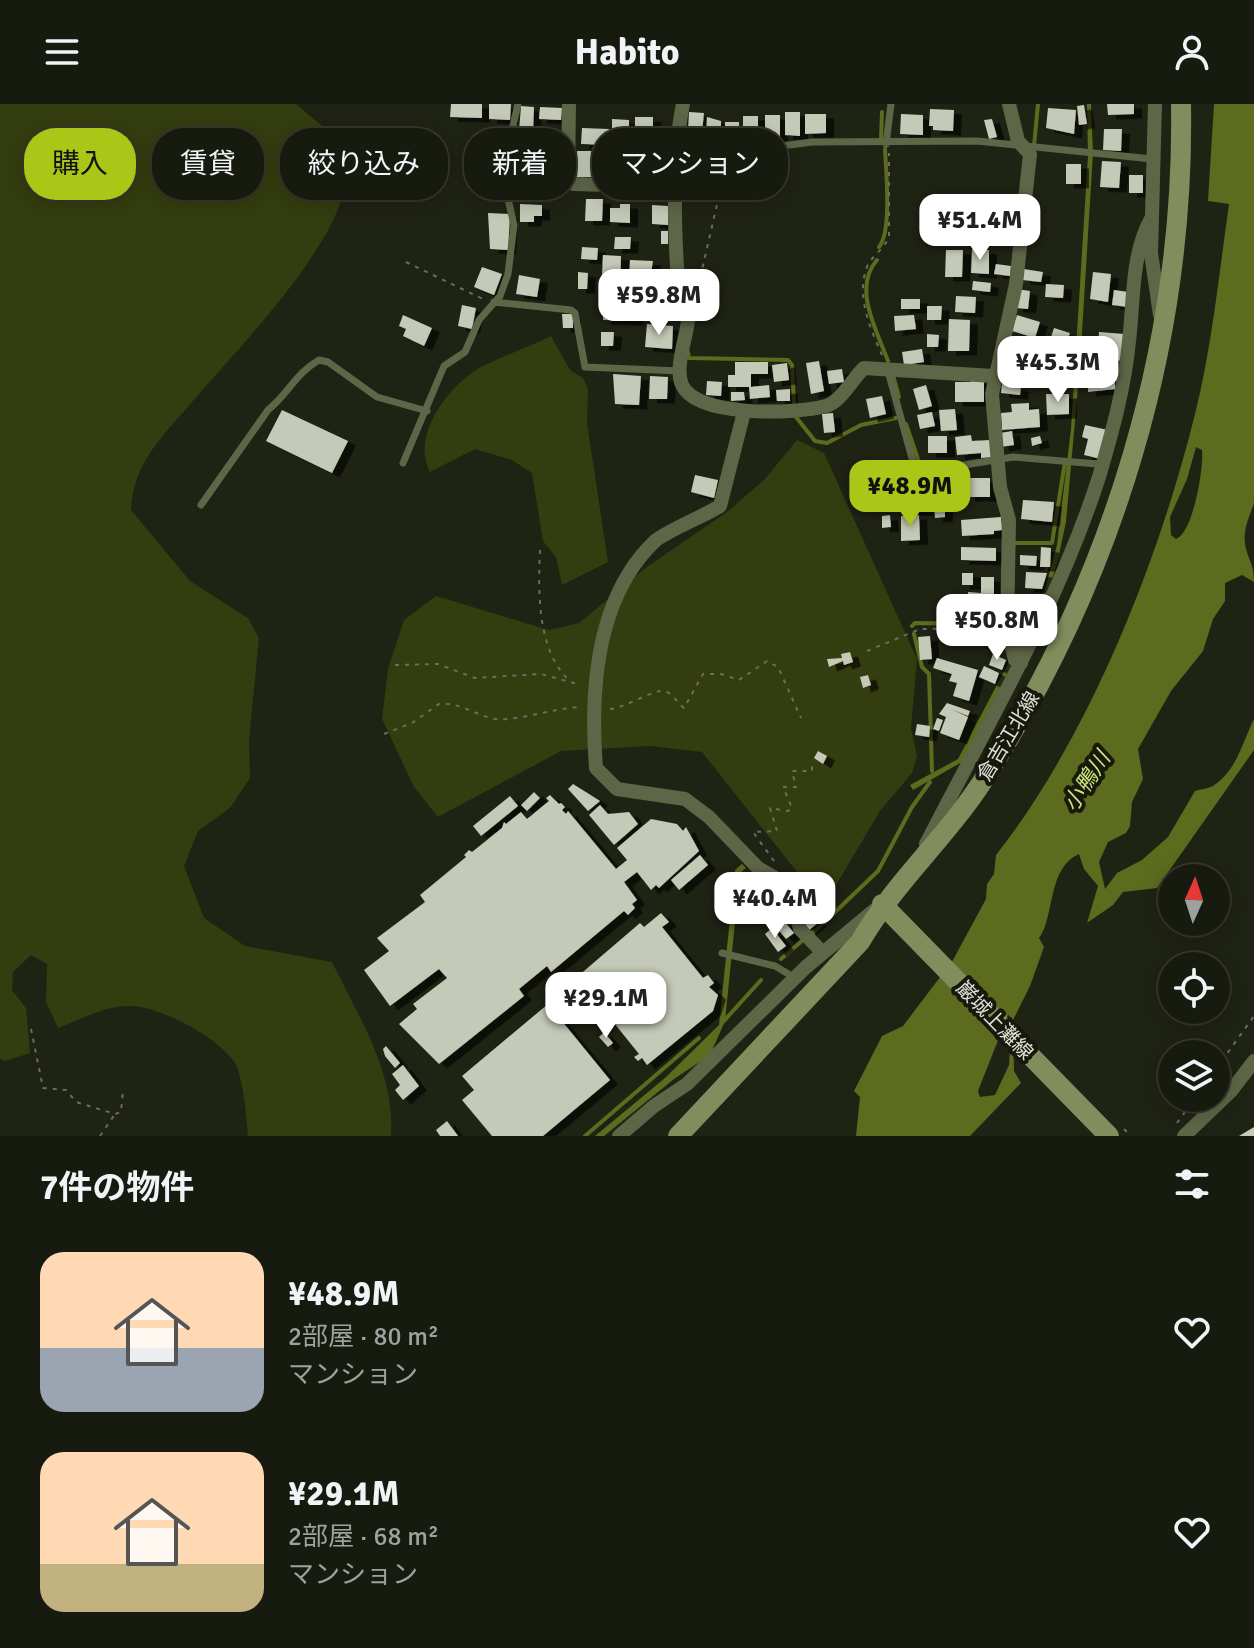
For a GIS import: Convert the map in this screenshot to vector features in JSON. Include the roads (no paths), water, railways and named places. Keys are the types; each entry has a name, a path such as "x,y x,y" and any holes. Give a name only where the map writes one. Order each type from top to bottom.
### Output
{"main road":[{"name":"倉吉江北線","path":"678,1136 889,911 983,781 1065,636 1087,587 1127,475 1162,330 1178,219 1181,104"},
{"name":"巌城上灘線","path":"889,911 1109,1136"}],"street":[{"path":"569,104 568,179 574,184 592,185"},
{"path":"678,128 683,104"},
{"path":"1009,104 1018,141 1030,154 1016,284 993,376 996,460 1009,520 1007,627 1015,660 1021,663"},
{"path":"1155,104 1151,253 1162,330"},
{"path":"678,200 677,270 689,309 680,371 682,385 692,397 744,412 828,405 864,368 887,367 993,376"},
{"path":"929,852 926,844 1058,587 1100,474 1124,371 1133,284 1143,231 1152,217"},
{"path":"744,412 720,506 656,541 620,591 609,615 597,690 596,768 610,785 629,791 685,799 709,817 758,868 791,894 800,929 823,953"},
{"path":"619,1136 709,1065 823,953 889,911"},
{"path":"1180,1130 1231,1091 1254,1061"}],"lane":[{"path":"403,463 444,366 465,352 479,320 504,285 514,225 502,180 518,104"},
{"path":"888,144 891,104"},
{"path":"788,145 812,142 888,144 937,139 1152,159"},
{"path":"494,302 571,310 575,313 585,367 680,371"},
{"path":"201,505 268,410 280,401 298,374 319,360 328,362 377,397 427,411"},
{"path":"887,367 916,473"},
{"path":"993,376 1013,382 1064,383"},
{"path":"898,476 996,460 1041,457 1098,464"},
{"path":"722,953 775,966 795,979"}],"water":[{"path":"1087,104 1091,104 1093,153 1080,365 1066,522 1057,564 1044,603 962,762 913,790 910,785 958,759 1043,597 1057,545 1071,429 1088,156"},
{"name":"小鴨川","path":"1214,104 1254,104 1254,503 1245,538 1254,582 1242,575 1225,583 1225,601 1213,619 1203,651 1171,691 1138,749 1143,779 1132,802 1130,826 1126,833 1108,842 1099,862 1105,889 1117,873 1142,860 1168,837 1195,791 1213,786 1221,780 1238,756 1254,719 1254,750 1174,864 1158,864 1157,888 1123,892 1113,905 1087,923 1098,886 1084,869 1079,854 1062,870 1039,938 1044,947 1013,1020 1014,1071 1021,1083 970,1136 856,1136 860,1097 854,1091 882,1036 903,1026 953,960 986,899 996,855 1061,757 1117,645 1141,587 1162,528 1195,414 1215,310 1229,204 1208,201","holes":["1196,447 1202,450 1192,513 1188,525 1176,539 1171,535 1170,517 1187,479","1008,1015 1012,1018 1009,1065 995,1095 980,1097 978,1091"]},
{"path":"742,864 746,868 740,873 725,1021 710,1055 674,1079 604,1136 595,1136 665,1078 719,1025 735,870"}],"waterway":[{"path":"1034,146 1038,104"},
{"path":"881,139 882,112"},
{"path":"879,247 887,215 885,149"},
{"path":"877,260 870,271 867,296 873,323 888,361"},
{"path":"688,352 689,358 788,360 792,365 794,403"},
{"path":"893,375 899,397"},
{"path":"796,417 815,441 827,443 861,425 896,418"},
{"path":"906,424 921,468"},
{"path":"1013,543 1052,543 1065,462"},
{"path":"912,626 915,623 988,624"},
{"path":"914,634 922,667 929,674 932,771"},
{"path":"812,934 878,871 912,807 930,782"},
{"path":"781,959 803,940"},
{"path":"723,1022 761,980"},
{"path":"585,1136 699,1038"}]}
